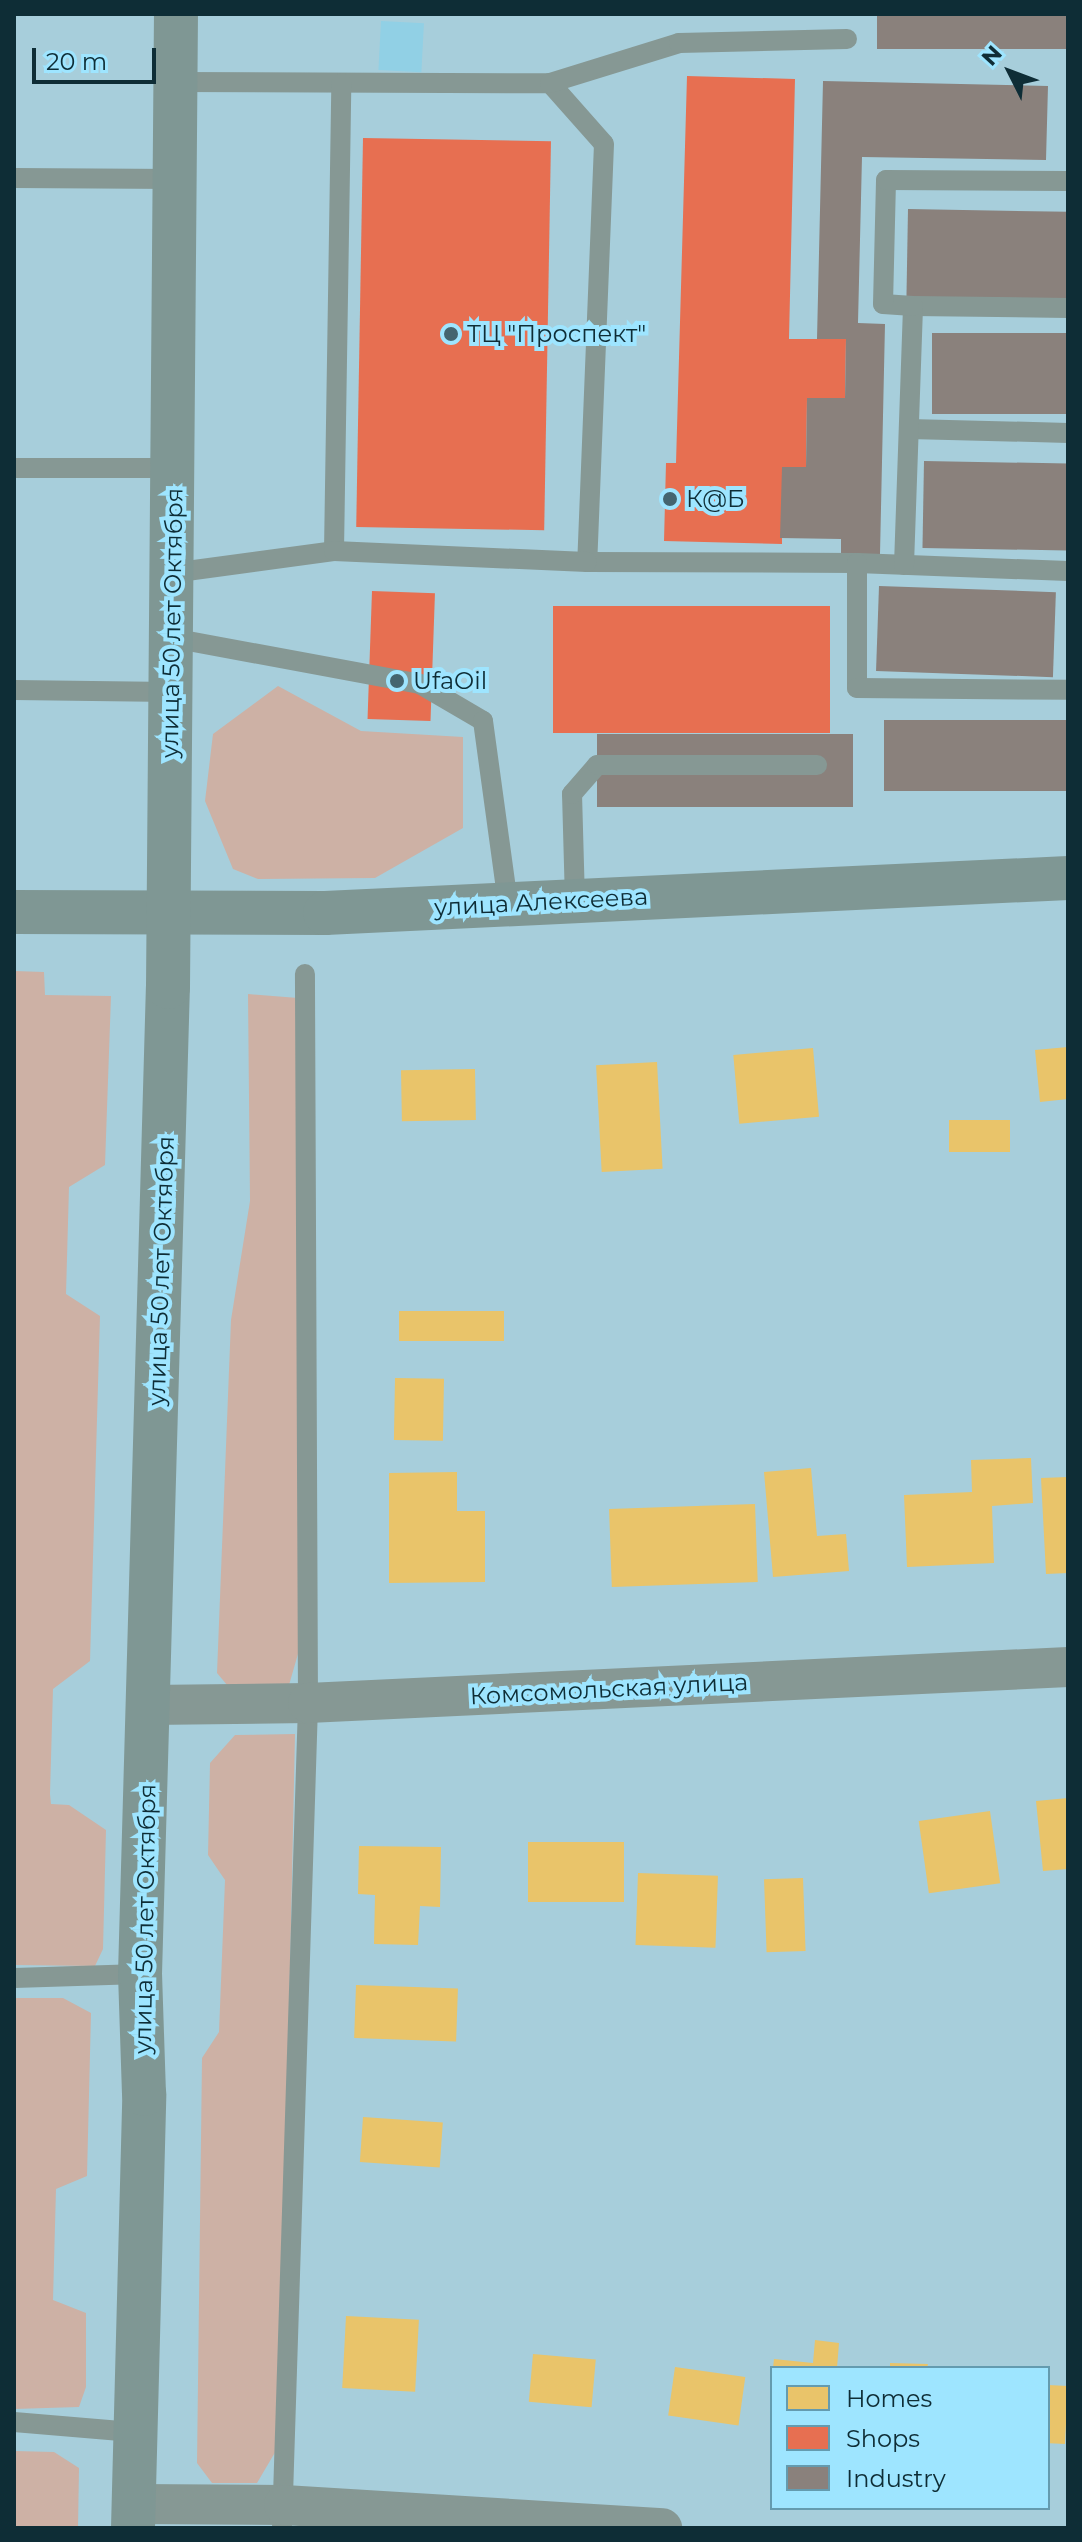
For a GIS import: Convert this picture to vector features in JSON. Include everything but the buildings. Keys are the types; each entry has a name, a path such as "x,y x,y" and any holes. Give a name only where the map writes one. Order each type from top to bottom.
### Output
{"main road":[{"name":"улица 50 лет Октября","path":"133,2516 144,2094 140,1974 169,912 176,14"},
{"name":"улица Алексеева","path":"14,912 325,913 1068,878"}],"street":[{"name":"Комсомольская улица","path":"149,1705 308,1703 1068,1667"},
{"path":"133,2516 283,2516 662,2528"}],"lane":[{"path":"176,82 550,83 679,43 847,39"},
{"path":"334,551 341,83"},
{"path":"550,83 604,144 587,562"},
{"path":"14,178 175,179"},
{"path":"1068,181 886,180 883,304 1068,308"},
{"path":"904,565 913,306"},
{"path":"909,429 1068,433"},
{"path":"14,468 173,468"},
{"path":"172,573 334,551 587,562 857,563 1068,571"},
{"path":"857,563 857,688 1068,690"},
{"path":"172,638 420,684 483,721 508,904"},
{"path":"14,690 171,692"},
{"path":"575,901 572,794 597,765 817,765"},
{"path":"283,2516 308,1703 305,974"},
{"path":"14,1978 140,1974"},
{"path":"14,2422 133,2432"}],"shaded area":[{"path":"381,21 424,23 421,72 378,70"},
{"path":"278,686 361,731 463,737 463,828 375,878 258,879 233,869 205,801 213,734"},
{"path":"14,971 44,972 45,995 111,996 105,1165 69,1187 66,1294 100,1316 90,1661 53,1689 50,1794 51,1804 69,1805 106,1830 103,1949 95,1966 14,1965"},
{"path":"248,994 298,998 300,1647 289,1685 233,1692 217,1673 231,1320 250,1201"},
{"path":"295,1734 280,2444 257,2483 212,2483 197,2463 202,2058 219,2032 225,1880 208,1855 210,1763 235,1735"},
{"path":"14,1998 63,1998 91,2013 87,2176 56,2189 53,2300 86,2313 86,2387 79,2407 14,2409"},
{"path":"14,2451 54,2452 79,2468 78,2528 14,2528"}],"place":[{"name":"ТЦ \"Проспект\"","path":"451,334"},
{"name":"К@Б","path":"670,499"},
{"name":"UfaOil","path":"397,681"}]}
